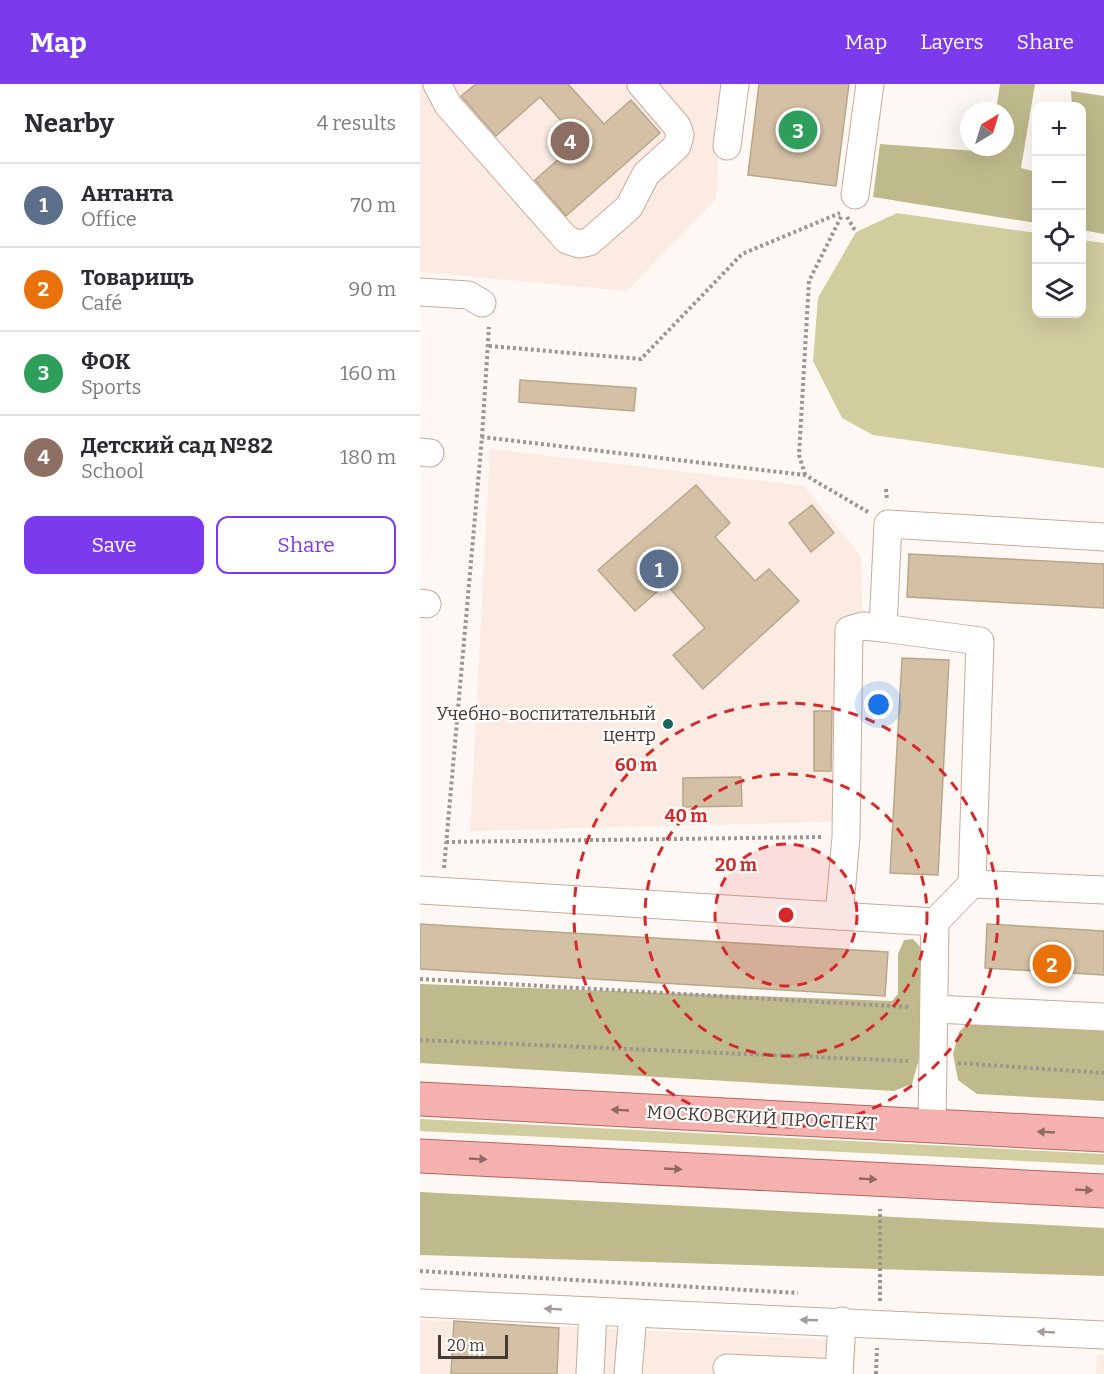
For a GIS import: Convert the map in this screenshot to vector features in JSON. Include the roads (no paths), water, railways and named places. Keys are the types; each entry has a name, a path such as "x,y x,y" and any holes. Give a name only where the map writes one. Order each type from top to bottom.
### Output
{"main road":[{"name":"МОСКОВСКИЙ ПРОСПЕКТ","path":"420,1099 1104,1135"},
{"path":"420,1156 1104,1191"}],"lane":[{"path":"437,84 448,105 567,240 579,244 589,242 629,207 646,174 677,146 680,135 677,126 655,90"},
{"path":"727,146 735,84"},
{"path":"850,203 870,84"},
{"path":"420,292 468,295 482,303"},
{"path":"883,628 888,524 1104,537"},
{"path":"839,916 846,837 849,630 863,626 980,641 972,884 935,922 932,1126"},
{"path":"972,884 1104,890"},
{"path":"431,892 935,922"},
{"path":"935,1009 1104,1017"},
{"path":"420,1303 842,1321 879,1311 1104,1335"},
{"path":"590,1374 593,1311"},
{"path":"628,1374 633,1313"},
{"path":"727,1368 839,1374 842,1321"}],"place":[{"name":"ФОК","path":"798,130"},
{"name":"Детский сад №82","path":"570,141"},
{"name":"Антанта","path":"659,569"},
{"name":"Учебно-воспитательный центр","path":"668,724"},
{"name":"Товарищъ","path":"1052,964"}]}
